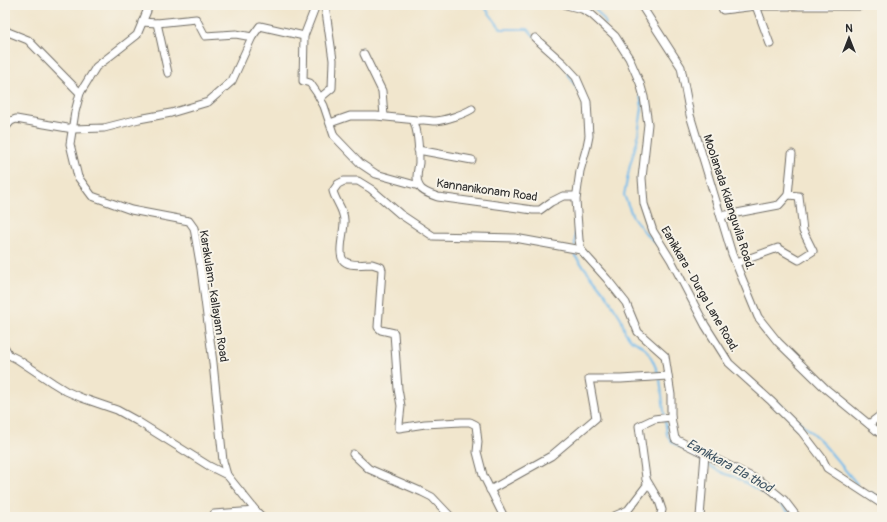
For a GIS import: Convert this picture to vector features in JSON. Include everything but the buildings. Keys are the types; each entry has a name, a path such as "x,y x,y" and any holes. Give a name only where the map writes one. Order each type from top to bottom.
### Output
{"street":[{"name":"Karakulam- Kallayam Road","path":"148,5 137,35 96,67 80,93 75,112 70,144 78,177 92,196 131,210 189,221 194,228 214,363 223,461 227,475 262,517"},
{"name":"Kannanikonam Road","path":"316,5 304,36 303,81 313,86 320,98 334,136 371,172 419,186 429,194 438,197 533,210 540,210 563,196 574,196"},
{"path":"320,98 332,88 333,60 325,5"},
{"name":"Eanikkara - Durga Lane Road.","path":"566,5 591,14 615,36 629,58 644,96 648,124 642,178 644,204 653,231 672,260 705,325 729,363 771,401 802,432 822,458 827,468 882,504"},
{"name":"Moolanada Kidanguvila Road.","path":"642,5 682,67 690,115 736,263 758,317 778,342 826,389 882,435"},
{"path":"720,5 723,10 756,6 863,5"},
{"path":"756,6 770,44"},
{"path":"142,22 157,23 196,19 205,36 236,34 252,37"},
{"path":"157,23 168,73"},
{"path":"5,128 8,119 16,119 73,129 104,128 139,119 172,113 208,102 232,81 252,37 260,26 304,36"},
{"path":"5,29 8,32 28,40 80,93"},
{"path":"535,38 576,77 587,102 589,136 574,196 577,221 577,249"},
{"path":"364,54 382,91 384,116"},
{"path":"330,123 350,116 384,116 437,121 450,118 472,109"},
{"name":"Kannanikonam Road","path":"417,120 414,122 416,127 418,150 419,163 417,174 419,186"},
{"path":"418,150 472,160"},
{"path":"721,216 779,205 788,195 792,154"},
{"path":"504,517 483,475 477,452 476,425 470,422 461,422 425,424 399,428 401,406 398,389 394,333 382,330 378,327 381,267 373,264 351,264 344,261 341,256 345,221 342,209 333,191 338,184 344,180 358,180 400,214 433,236 515,238 577,249 607,279 626,303 638,332 665,356 671,395 667,417 674,439 762,482 784,500 797,517"},
{"path":"736,263 778,248 798,260 813,251 803,230 800,196 788,195"},
{"path":"5,348 9,355 66,391 117,410 209,466 227,475"},
{"path":"490,490 551,456 596,418 589,380 621,380 668,376"},
{"path":"869,424 882,414"},
{"path":"612,517 628,510 647,485 639,426 654,419 667,417"},
{"path":"353,454 369,469 432,496 451,517"},
{"path":"700,517 705,454"},
{"path":"646,478 659,501 662,510 660,517"},
{"path":"214,514 256,511"}],"waterway":[{"name":"Eanikkara Ela thod","path":"483,5 501,29 528,29 534,36"},
{"path":"590,5 592,5 606,24"},
{"path":"621,52 629,66"},
{"name":"Eanikkara Ela thod","path":"567,72 579,92"},
{"path":"640,94 642,108 637,141 624,195 633,217 646,234 657,244"},
{"name":"Eanikkara Ela thod","path":"575,229 575,246"},
{"name":"Eanikkara Ela thod","path":"575,251 575,256 605,293 621,318 625,332 631,340 643,346 647,351 659,375"},
{"name":"Eanikkara Ela thod","path":"660,379 667,435 673,443 703,461"},
{"path":"777,402 820,440 857,484"},
{"name":"Eanikkara Ela thod","path":"706,464 725,474 735,477 780,503 793,517"},
{"path":"871,493 882,499"}]}
